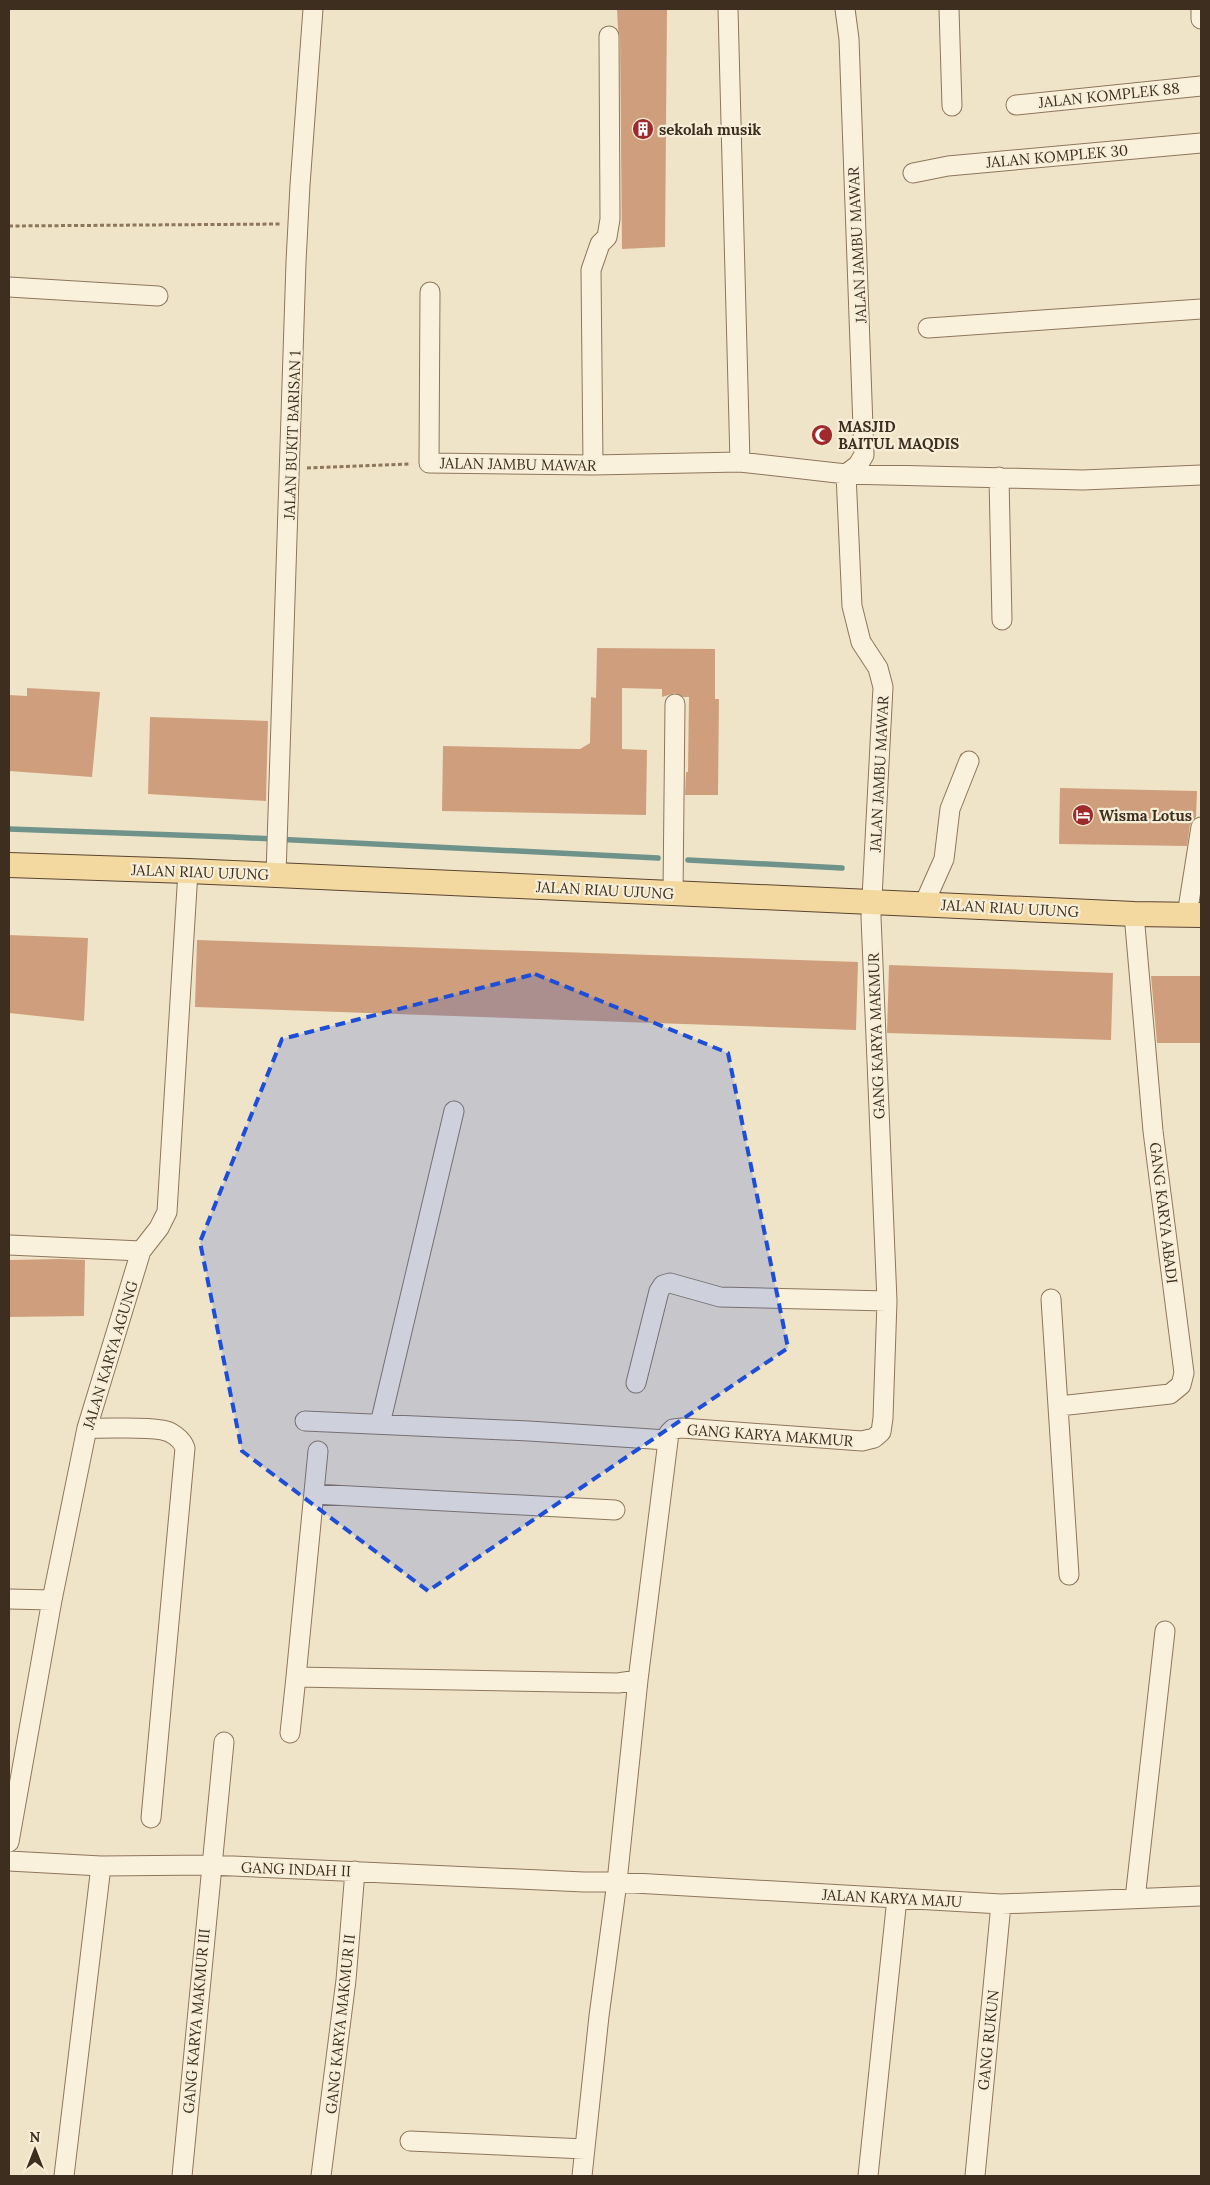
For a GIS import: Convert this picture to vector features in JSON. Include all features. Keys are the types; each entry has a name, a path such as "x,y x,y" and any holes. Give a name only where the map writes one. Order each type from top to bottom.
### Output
{"main road":[{"name":"JALAN RIAU UJUNG","path":"9,865 188,871 277,868 673,893 1134,914 1194,915"}],"street":[{"name":"JALAN BUKIT BARISAN 1","path":"277,868 298,224 312,9"},
{"path":"728,9 740,462"},
{"name":"JALAN JAMBU MAWAR","path":"429,463 593,465 740,462 846,474 858,465 864,455 849,39 845,9"},
{"path":"949,9 952,106"},
{"path":"1201,9 1201,19"},
{"path":"593,465 591,270 600,244 607,237 610,219 609,36"},
{"name":"JALAN KOMPLEK 88","path":"1016,105 1201,86"},
{"name":"JALAN KOMPLEK 30","path":"913,173 948,166 1201,143"},
{"path":"9,286 158,296"},
{"path":"429,463 430,292"},
{"path":"928,328 1201,309"},
{"path":"846,474 1083,480 1201,475"},
{"name":"JALAN JAMBU MAWAR","path":"846,474 852,606 861,642 878,668 883,687 872,902"},
{"path":"999,477 1002,620"},
{"path":"673,893 675,704"},
{"path":"924,904 944,859 950,809 970,761"},
{"path":"1194,915 1201,827"},
{"name":"JALAN KARYA AGUNG","path":"9,1842 52,1600 87,1428 141,1251 159,1228 167,1212 188,871"},
{"name":"GANG KARYA MAKMUR","path":"582,2176 599,2016 617,1882 638,1680 669,1433 673,1429 682,1428 862,1441 874,1438 881,1432 887,1301 871,918 872,902"},
{"name":"GANG KARYA ABADI","path":"1059,1406 1170,1394 1181,1385 1184,1373 1154,1131 1134,914"},
{"path":"380,1424 454,1111"},
{"path":"9,1245 141,1251"},
{"path":"636,1383 658,1291 663,1285 670,1283 720,1297 887,1301"},
{"path":"1051,1299 1069,1575"},
{"path":"305,1421 530,1431 667,1440"},
{"path":"87,1428 163,1430 178,1437 183,1442 185,1448 151,1818"},
{"path":"290,1733 318,1451"},
{"path":"314,1494 615,1510"},
{"path":"9,1599 52,1600"},
{"path":"1135,1899 1166,1631"},
{"path":"296,1677 618,1683 638,1680"},
{"name":"GANG KARYA MAKMUR III","path":"182,2176 210,1865 224,1742"},
{"name":"GANG INDAH II","path":"9,1861 101,1866 210,1865 584,1882"},
{"path":"64,2176 101,1866"},
{"name":"GANG KARYA MAKMUR II","path":"321,2176 346,1980 355,1871"},
{"name":"JALAN KARYA MAJU","path":"584,1882 617,1882 1001,1904 1201,1896"},
{"path":"868,2176 896,1898"},
{"name":"GANG RUKUN","path":"975,2176 1001,1904"},
{"path":"410,2141 585,2149"}],"path":[{"path":"9,226 298,224"},
{"path":"291,469 429,463"}],"highlighted area":[{"path":"535,974 728,1053 788,1348 428,1591 242,1451 200,1242 282,1039"}],"building":[{"name":"sekolah musik","path":"617,9 667,9 665,247 622,249 620,36"},
{"path":"597,648 715,649 715,699 719,699 718,795 685,795 686,772 688,772 689,697 683,697 675,693 662,697 662,689 622,688 622,749 647,750 646,815 442,811 443,746 580,749 590,743 591,697 596,698"},
{"path":"27,688 100,692 92,777 9,771 9,695 27,696"},
{"path":"150,717 268,721 266,801 148,794"},
{"path":"1060,788 1197,791 1196,817 1190,825 1187,846 1059,844"},
{"path":"9,935 88,938 84,1021 9,1013"},
{"path":"197,940 858,962 856,1030 195,1007"},
{"path":"889,965 1113,973 1111,1040 887,1033"},
{"path":"1151,976 1201,976 1201,1043 1157,1043"},
{"path":"9,1260 85,1260 84,1316 9,1317"}],"waterway":[{"path":"9,829 232,837 658,858"},
{"path":"688,860 842,868"}],"place":[{"name":"sekolah musik","path":"643,129"},
{"name":"MASJID BAITUL MAQDIS","path":"822,435"},
{"name":"Wisma Lotus","path":"1083,815"}]}
